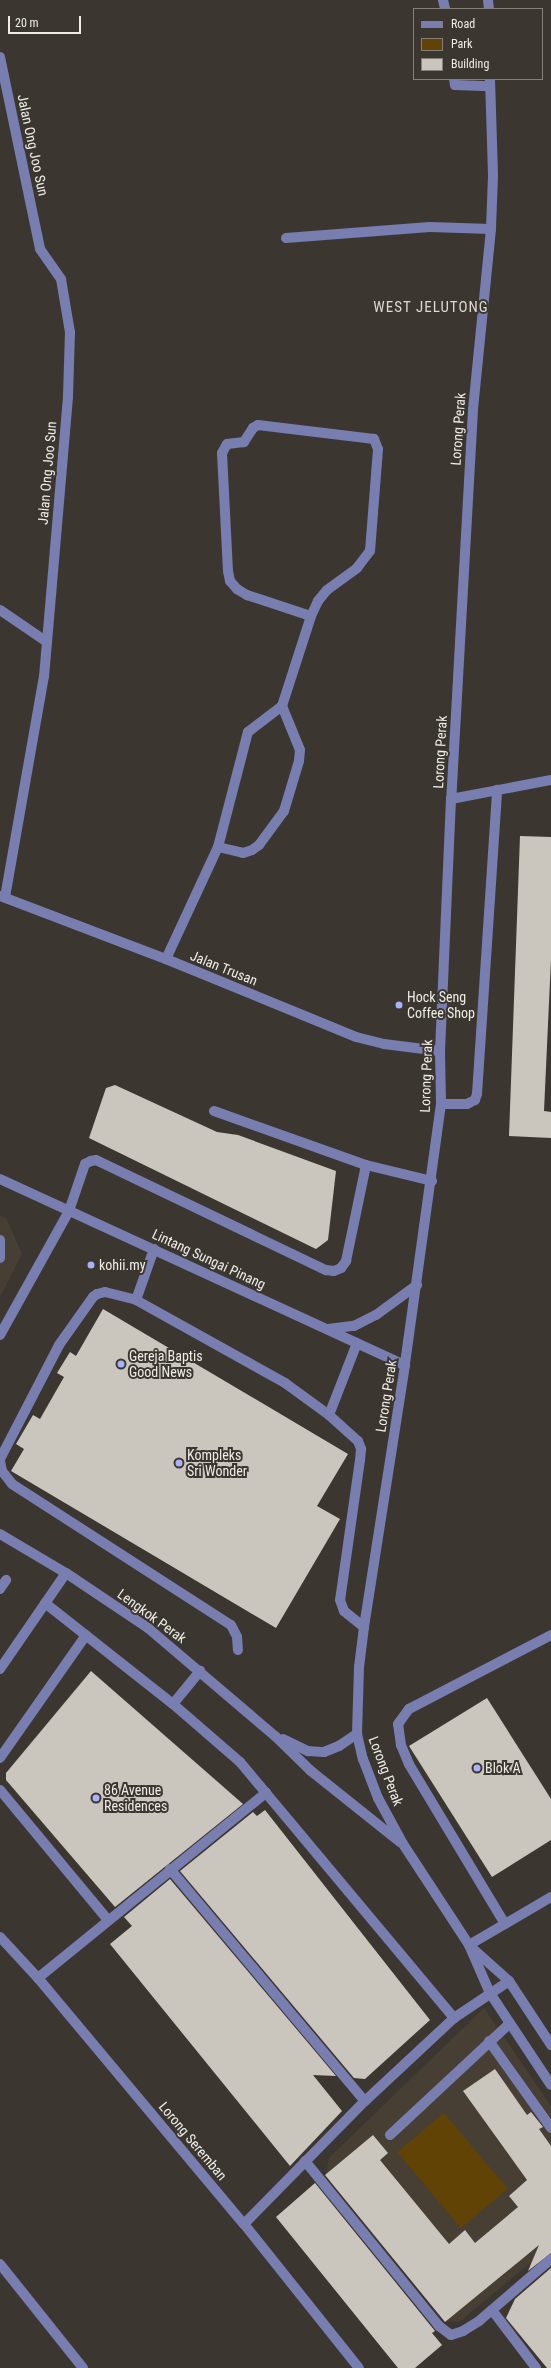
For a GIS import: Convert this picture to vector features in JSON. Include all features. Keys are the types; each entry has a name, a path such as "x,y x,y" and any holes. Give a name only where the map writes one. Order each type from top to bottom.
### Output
{"street":[{"name":"Jalan Ong Joo Sun","path":"0,57 40,249 61,280 70,332 68,397 44,676 2,897"},
{"path":"454,80 456,85 490,83"},
{"name":"Lorong Perak","path":"490,83 492,176 491,229 473,410 451,799 440,1051 441,1104 417,1285 364,1627 359,1674 357,1734 363,1759 378,1798 403,1844 469,1945 490,1993 551,2085"},
{"path":"286,238 430,227 491,229"},
{"path":"166,959 218,847 248,732 282,706 311,616 327,590 357,568 370,551 377,443 369,436 258,425 253,428 244,442 227,444 222,453 228,571 230,581 237,589 247,595 311,616"},
{"path":"0,610 47,642"},
{"path":"218,847 243,853 252,850 267,836 284,811 299,761 300,750 282,706"},
{"path":"451,799 551,780"},
{"path":"441,1104 467,1104 475,1100 477,1094 497,790"},
{"name":"Jalan Trusan","path":"2,897 166,959 356,1037 384,1044 440,1051"},
{"path":"214,1111 366,1165 432,1180"},
{"path":"0,1336 69,1211 86,1164 96,1160 326,1270 334,1271 342,1268 346,1260 366,1165"},
{"name":"Lintang Sungai Pinang","path":"0,1179 405,1365"},
{"path":"0,1240 0,1258"},
{"path":"136,1300 154,1249"},
{"path":"328,1329 354,1326 376,1315 417,1285"},
{"path":"238,1650 237,1637 231,1626 12,1484 2,1471 0,1460 59,1345 97,1294 105,1292 136,1300 285,1383 329,1415 358,1441 361,1449 340,1600 344,1611 364,1627"},
{"path":"329,1415 357,1343"},
{"name":"Lengkok Perak","path":"0,1534 66,1573 148,1628 276,1736 310,1771 403,1844"},
{"path":"1,1665 66,1573"},
{"path":"0,1589 6,1580"},
{"path":"45,1603 173,1704 240,1762 454,2018"},
{"path":"0,1758 86,1635"},
{"path":"505,1924 409,1764 401,1745 398,1724 409,1709 551,1636"},
{"path":"173,1704 200,1671"},
{"name":"Lengkok Perak","path":"276,1736 308,1751 324,1752 339,1746 357,1734"},
{"path":"0,1790 108,1920"},
{"path":"38,1978 170,1869 266,1793"},
{"path":"170,1869 365,2100"},
{"path":"469,1945 551,1897"},
{"name":"Lorong Seremban","path":"0,1937 38,1978 244,2224 359,2368"},
{"name":"Lorong Perak","path":"469,1945 509,1981 551,2045"},
{"path":"244,2224 365,2100 454,2018 509,1981"},
{"path":"390,2135 488,2041 510,2023"},
{"path":"488,2041 551,2128"},
{"path":"305,2161 439,2326 451,2335 463,2331 492,2310 551,2259"},
{"path":"0,2264 84,2368"},
{"path":"492,2310 536,2368"}],"shaded area":[{"path":"0,1216 6,1218 22,1254 0,1297"},
{"path":"484,2008 551,2106 551,2246 459,2322 447,2321 326,2174 329,2158"}],"green space":[{"path":"444,2113 508,2189 461,2228 397,2152"}],"building":[{"path":"520,836 551,837 551,959 544,1111 551,1112 551,1138 509,1136"},
{"path":"115,1085 217,1132 238,1135 336,1171 328,1240 316,1249 89,1138 106,1088"},
{"name":"Kompleks Sri Wonder","path":"103,1309 348,1454 317,1506 340,1519 276,1628 11,1471 24,1449 16,1444 33,1415 40,1419 64,1377 57,1373 70,1352 76,1356"},
{"path":"91,1671 243,1804 115,1907 6,1780 6,1773"},
{"name":"Blok A","path":"487,1698 551,1799 551,1840 492,1877 409,1746"},
{"path":"265,1810 430,2020 365,2079 354,2078 180,1871 253,1812 257,1816"},
{"path":"170,1879 336,2076 313,2075 342,2111 290,2166 110,1944 132,1926 124,1917"},
{"path":"495,2069 527,2115 531,2112 543,2127 539,2129 551,2146 551,2253 528,2271 539,2245 445,2322 325,2175 373,2135 388,2153 380,2160 449,2244 465,2230 475,2243 518,2207 509,2196 527,2180 463,2091"},
{"path":"315,2183 435,2331 432,2333 442,2345 415,2368 398,2368 276,2217"},
{"path":"551,2268 551,2368 547,2368 506,2318 515,2299"}],"place":[{"name":"Hock Seng Coffee Shop","path":"399,1005"},
{"name":"kohii.my","path":"91,1265"},
{"name":"Gereja Baptis Good News","path":"121,1364"},
{"name":"Kompleks Sri Wonder","path":"179,1463"},
{"name":"Blok A","path":"477,1768"},
{"name":"86 Avenue Residences","path":"96,1798"}],"district":[{"name":"WEST JELUTONG","path":"431,308"}]}
